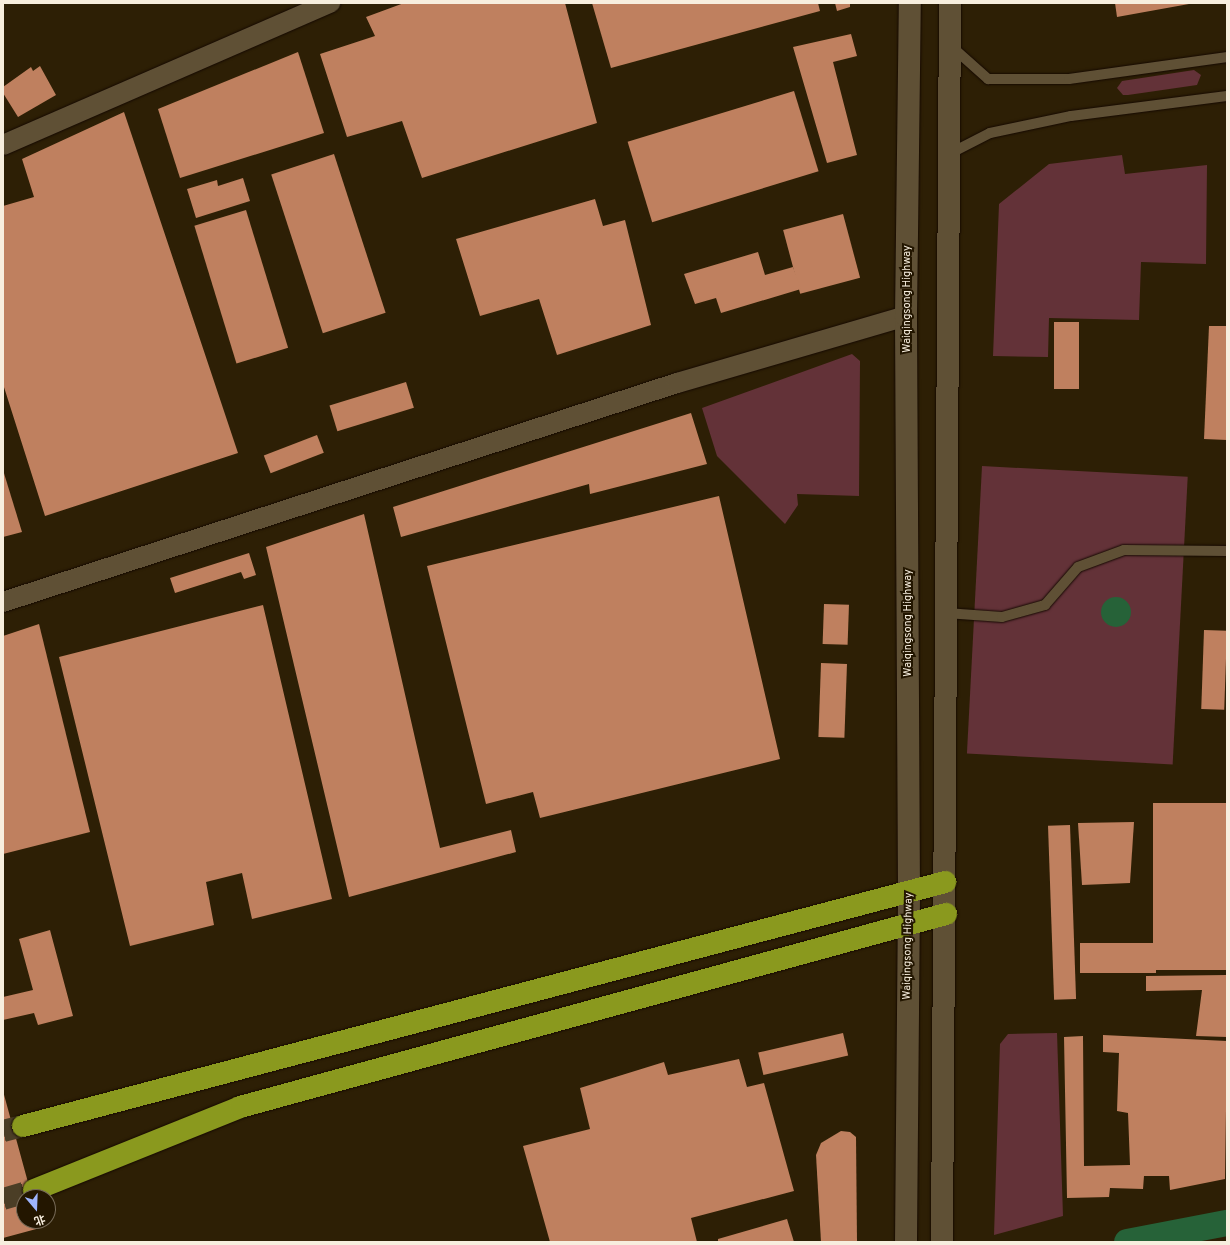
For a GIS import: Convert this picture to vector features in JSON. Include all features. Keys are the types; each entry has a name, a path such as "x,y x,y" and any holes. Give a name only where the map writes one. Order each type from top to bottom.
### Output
{"highway":[{"path":"23,1126 945,882"},
{"path":"36,1189 240,1107 946,914"}],"main road":[{"name":"Waiqingsong Highway","path":"905,1232 909,892 906,316 910,3"},
{"path":"942,1242 946,914 946,613 950,3"}],"street":[{"path":"3,145 330,3"},
{"path":"3,602 669,385 906,316"}],"lane":[{"path":"949,45 988,79 1069,79 1227,57"},
{"path":"949,154 990,133 1071,116 1227,96"},
{"path":"946,613 1002,617 1045,605 1078,567 1124,550 1227,551"}],"shaded area":[{"path":"1194,70 1201,75 1197,85 1128,95 1123,95 1117,88 1122,81"},
{"path":"1122,155 1125,174 1207,165 1206,264 1141,262 1139,320 1049,318 1048,357 993,356 999,204 1049,164"},
{"path":"852,354 860,361 859,496 797,494 798,505 785,524 717,456 702,408"},
{"path":"982,466 1188,477 1173,764 967,754"},
{"path":"1116,597 1127,601 1131,612 1127,623 1116,627 1105,623 1101,612 1105,601"},
{"path":"1057,1033 1063,1216 994,1235 1000,1044 1008,1034"}],"building":[{"path":"404,3 565,3 597,123 422,178 402,121 347,137 320,54 375,36 366,17"},
{"path":"592,3 818,3 820,11 611,68"},
{"path":"835,3 850,3 850,7 837,11"},
{"path":"1115,3 1189,3 1189,4 1117,17"},
{"path":"851,34 857,56 833,62 857,155 827,163 793,47"},
{"path":"298,52 324,133 180,178 158,109"},
{"path":"40,66 56,95 18,117 3,93 3,87 31,67 33,71"},
{"path":"794,91 819,171 652,222 628,142"},
{"path":"124,112 238,453 45,516 3,384 3,206 34,197 22,159"},
{"path":"334,154 386,313 323,333 271,174"},
{"path":"243,178 250,201 196,218 187,189 217,180 218,186"},
{"path":"595,199 603,226 625,220 651,325 557,355 539,299 480,316 456,239"},
{"path":"246,210 288,348 236,363 194,226"},
{"path":"843,214 860,278 800,294 783,230"},
{"path":"758,252 765,275 793,267 801,289 721,313 716,298 695,304 684,274"},
{"path":"1054,322 1079,322 1079,389 1054,389"},
{"path":"1209,326 1227,326 1227,440 1204,439"},
{"path":"406,382 414,408 337,431 329,405"},
{"path":"691,413 707,464 590,494 589,484 401,537 393,507"},
{"path":"317,435 324,453 271,473 264,455"},
{"path":"3,470 22,532 3,537"},
{"path":"719,496 780,759 540,818 533,792 486,804 427,566"},
{"path":"364,514 440,848 511,830 516,852 349,897 266,547"},
{"path":"249,553 256,575 244,579 241,572 175,593 170,578"},
{"path":"824,604 849,605 848,645 823,644"},
{"path":"263,605 332,899 252,919 242,873 206,882 214,925 130,946 59,657"},
{"path":"39,624 90,832 3,854 3,636"},
{"path":"1204,630 1227,631 1224,710 1201,709"},
{"path":"821,663 847,664 844,738 818,737"},
{"path":"1153,803 1227,803 1227,970 1153,970"},
{"path":"1134,822 1130,883 1082,885 1078,823"},
{"path":"1070,825 1076,999 1054,1000 1048,826"},
{"path":"50,930 73,1016 38,1025 34,1013 3,1020 3,997 33,990 19,939"},
{"path":"1080,943 1156,943 1156,973 1080,973"},
{"path":"1227,975 1227,1037 1196,1036 1202,990 1146,991 1146,976"},
{"path":"843,1033 848,1055 763,1075 758,1053"},
{"path":"1103,1035 1227,1041 1225,1179 1170,1190 1169,1176 1144,1176 1143,1189 1110,1188 1109,1197 1067,1198 1064,1037 1083,1036 1084,1166 1130,1165 1128,1113 1117,1111 1119,1053 1103,1052"},
{"path":"739,1059 747,1087 764,1083 794,1191 691,1218 697,1242 550,1242 523,1146 590,1129 580,1088 664,1062 668,1075"},
{"path":"3,1091 30,1189 16,1189 16,1229 36,1229 3,1238"},
{"path":"841,1131 850,1132 856,1137 857,1242 821,1242 816,1155 821,1143"},
{"path":"787,1219 794,1242 718,1242 718,1239"}],"waterway":[{"path":"1127,1242 1227,1223"}],"tunnel":[{"path":"3,1131 23,1126"},
{"path":"3,1199 16,1195"}]}
